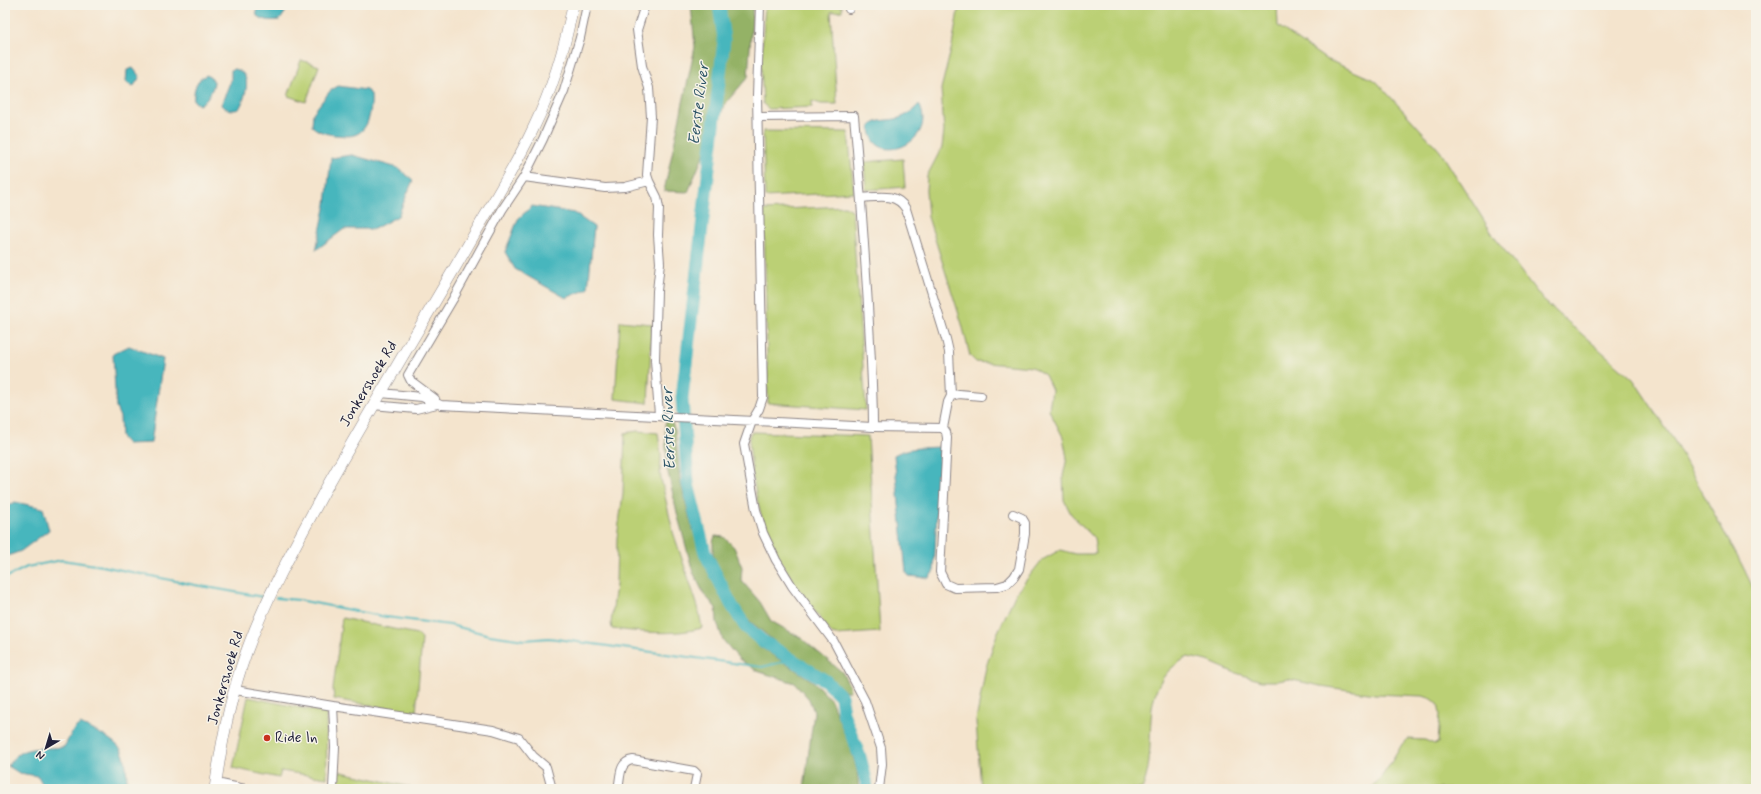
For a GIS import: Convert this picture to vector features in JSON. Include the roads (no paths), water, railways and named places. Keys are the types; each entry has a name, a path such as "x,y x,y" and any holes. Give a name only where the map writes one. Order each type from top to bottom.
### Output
{"street":[{"name":"Jonkershoek Rd","path":"216,786 235,690 246,652 271,594 295,544 373,405 425,319 533,130 554,79 565,43 573,5"},
{"path":"439,405 432,395 411,381 408,375 453,299 502,210 524,177 564,91 580,38 587,5"},
{"path":"645,5 637,30 642,66 649,88 652,117 647,175 648,181 657,196 659,208 658,235 660,262 657,291 655,360 659,415"},
{"path":"760,5 757,63 762,397 759,409 745,438 745,450 751,491 763,533 776,560 792,586 834,642 865,701 881,748 882,764 879,789"},
{"path":"758,117 854,116 861,198 873,395 872,427"},
{"path":"524,177 605,188 625,187 648,181"},
{"path":"861,198 891,196 900,200 906,208 949,352 951,396 948,402 943,428 946,432 947,438 940,572 946,584 955,588 997,587 1008,584 1018,569 1025,526 1022,518 1013,514"},
{"path":"381,393 422,397 439,405"},
{"path":"951,396 959,394 981,396"},
{"path":"373,405 416,409 439,405 872,427 943,428"},
{"path":"235,690 511,734 519,738 533,756 546,767 552,789"},
{"path":"333,706 335,747 333,789"},
{"path":"618,789 624,764 632,760 694,771 697,774 694,789"},
{"path":"216,786 245,789"}],"water":[{"path":"257,5 290,5 280,20 265,20 257,16"},
{"path":"133,68 140,77 133,87 126,82 127,70"},
{"path":"235,69 241,71 244,75 246,80 246,92 239,109 232,110 221,105 231,80 231,70"},
{"path":"207,75 214,81 213,88 207,98 199,105 194,101 196,85 200,79"},
{"path":"338,86 366,90 371,94 371,105 367,124 364,129 354,135 347,136 329,134 312,126 313,113 330,91"},
{"path":"919,104 923,118 920,130 913,140 902,146 891,149 881,147 873,139 870,126 879,121 902,117 911,112"},
{"path":"352,155 398,168 413,180 398,216 374,229 344,229 316,250 326,204 331,158"},
{"path":"532,206 574,213 594,227 588,289 566,298 515,269 505,252 518,219"},
{"path":"129,346 163,359 151,443 127,444 121,437 120,417 116,408 113,354"},
{"path":"940,447 934,571 929,578 909,576 906,572 894,455 910,449"},
{"path":"15,502 43,508 49,530 21,551 5,557 5,508"},
{"path":"80,724 109,739 122,751 126,765 127,789 45,789 38,776 19,773 8,766 13,759 25,751 40,748 64,747 74,729"}],"waterway":[{"name":"Eerste River","path":"719,5 724,40 682,398 688,484 705,553 731,604 745,626 761,640 826,681 841,696 843,713 860,757 867,789"},
{"path":"5,578 27,567 62,560 102,566 263,597"},
{"path":"276,598 299,600 386,617 450,625 490,635 524,640 549,638 762,667 791,660"}],"place":[{"name":"Ride In","path":"267,738"}]}
